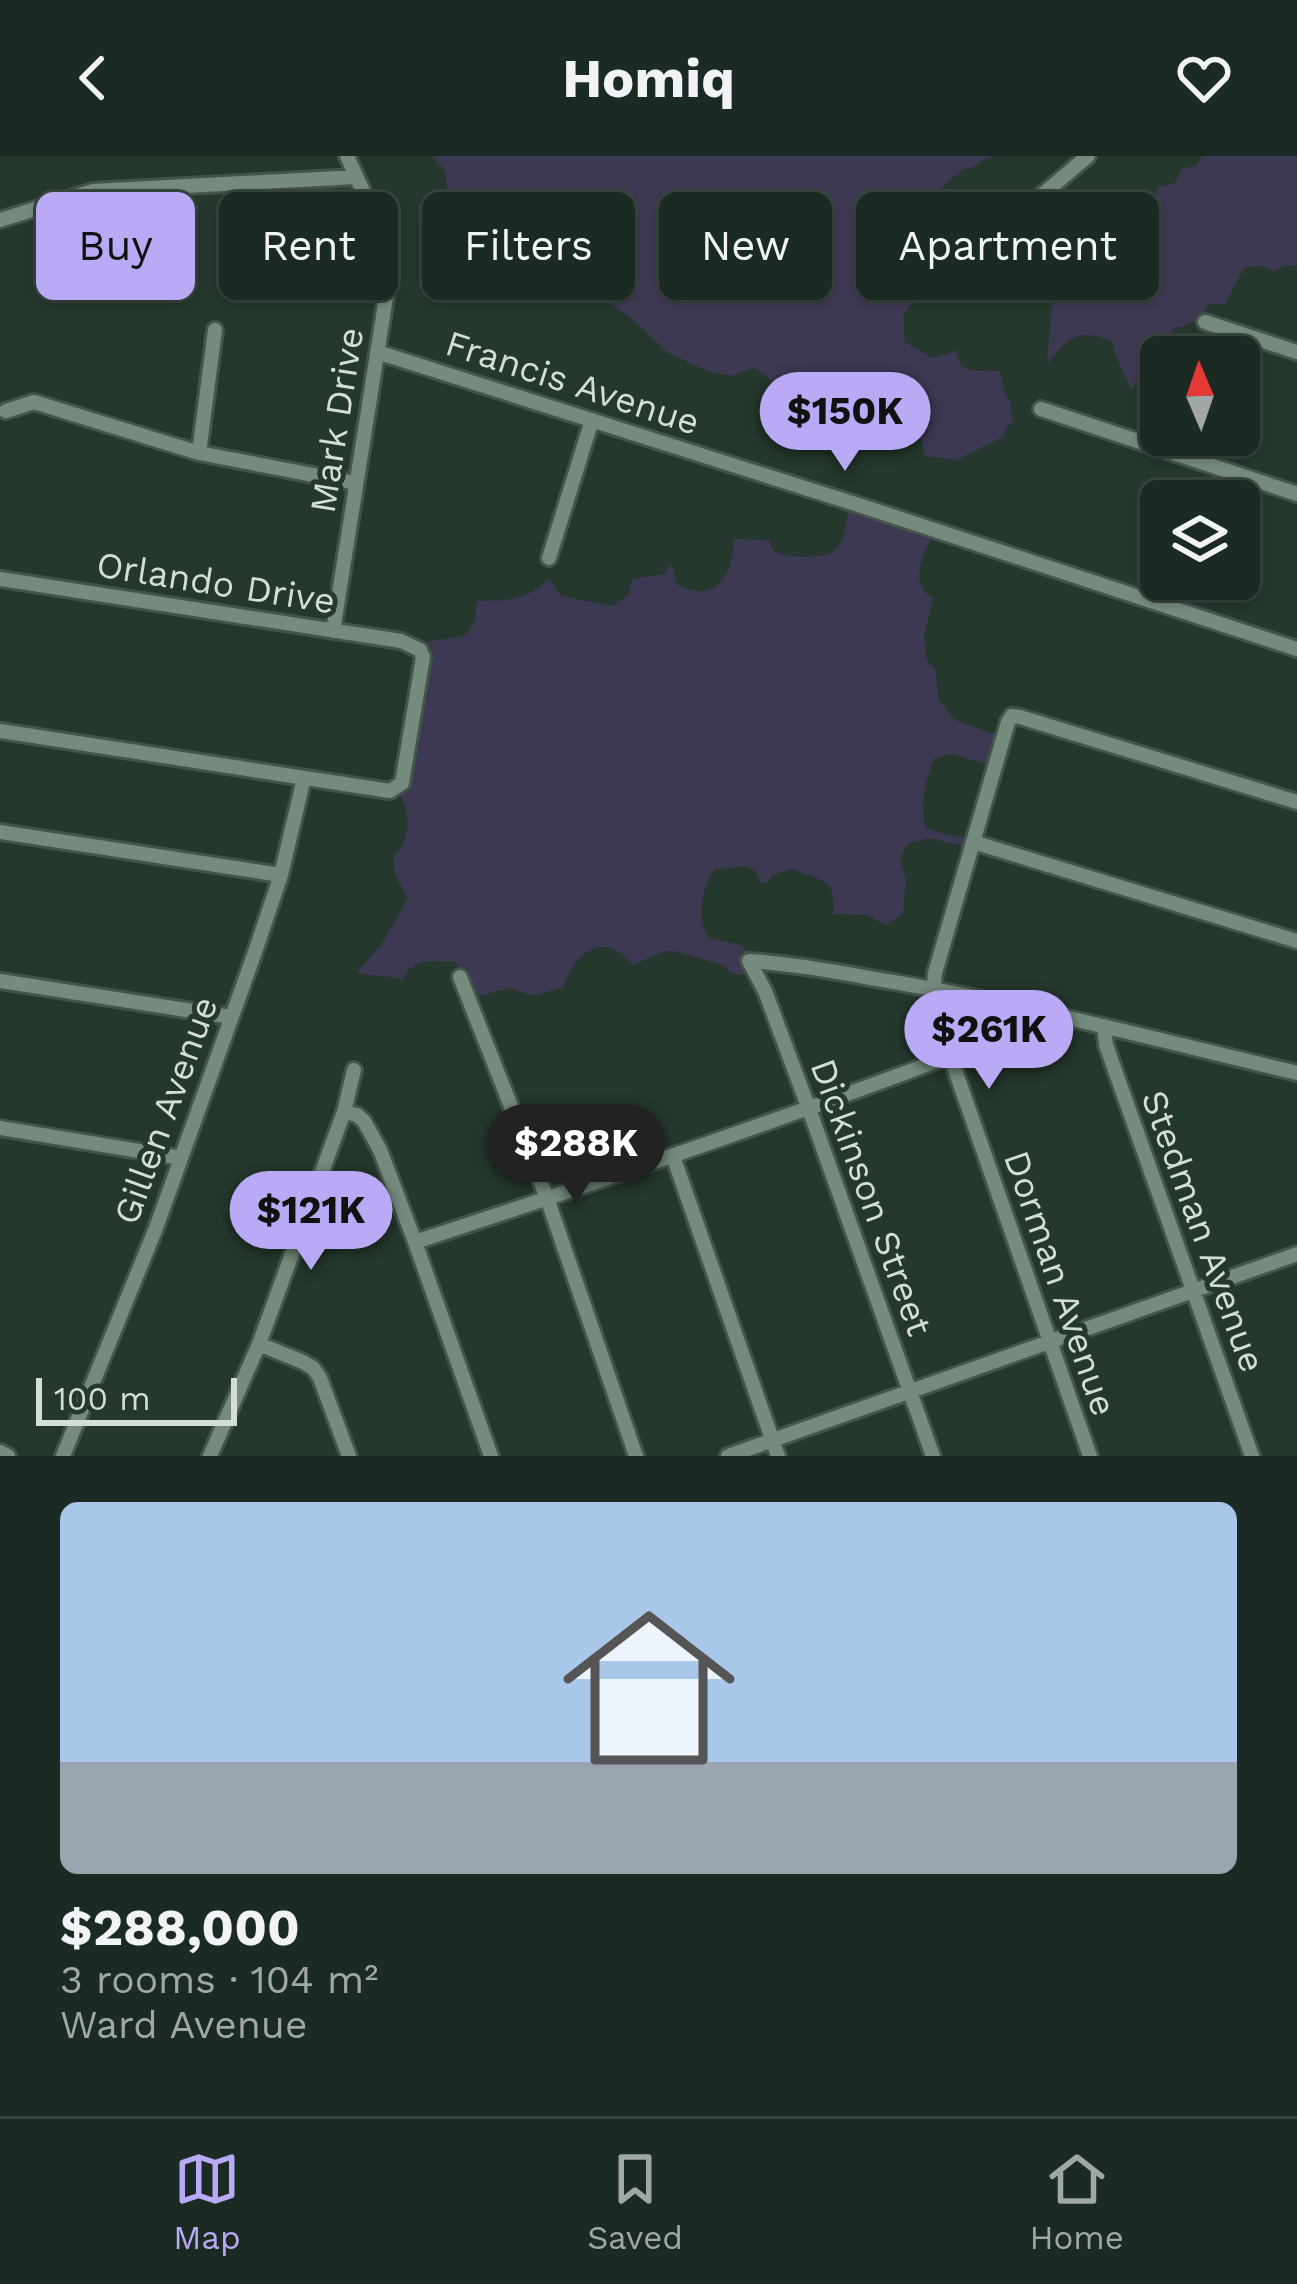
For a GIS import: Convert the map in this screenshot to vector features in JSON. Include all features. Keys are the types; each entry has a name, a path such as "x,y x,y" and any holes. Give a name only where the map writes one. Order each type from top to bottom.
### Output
{"street":[{"name":"Mark Drive","path":"333,631 391,266 380,226 346,156"},
{"path":"1045,192 1088,156"},
{"path":"0,220 110,189 356,177"},
{"path":"1205,322 1297,352"},
{"path":"199,453 215,330"},
{"name":"Francis Avenue","path":"377,352 1297,649"},
{"path":"6,411 34,402 199,453 355,483"},
{"path":"1042,409 1297,494"},
{"path":"549,558 592,420"},
{"name":"Orlando Drive","path":"0,579 401,641 420,650 420,678 398,788 391,791 304,778"},
{"name":"Dorman Avenue","path":"1090,1456 932,1004 932,989 1008,722 1012,716 1297,802"},
{"path":"0,731 304,778"},
{"name":"Gillen Avenue","path":"63,1456 156,1228 231,1018 281,875 304,778"},
{"path":"0,832 281,875"},
{"path":"973,842 1297,941"},
{"name":"Dickinson Street","path":"932,989 749,962 765,991 809,1109 933,1456"},
{"path":"460,977 547,1198 636,1456"},
{"path":"0,981 231,1018"},
{"path":"932,989 1297,1073"},
{"name":"Stedman Avenue","path":"1104,1026 1106,1046 1252,1456"},
{"path":"415,1242 809,1109 950,1056"},
{"path":"210,1456 259,1344 344,1112 354,1070"},
{"path":"344,1112 357,1115 371,1131 490,1456"},
{"path":"0,1128 181,1158"},
{"path":"673,1156 776,1448"},
{"path":"728,1456 776,1448 910,1392 1297,1254"},
{"path":"259,1344 313,1368 349,1456"},
{"path":"0,1452 8,1456"}],"shaded area":[{"path":"431,156 995,156 963,169 940,192 856,192 856,300 917,300 903,315 905,342 932,358 956,351 961,365 970,370 1000,371 1013,424 1003,437 957,460 925,456 921,438 895,422 875,421 840,399 825,403 817,412 795,407 754,368 730,376 708,371 668,353 606,300 635,300 635,192 447,192 446,171"},
{"path":"1202,156 1297,156 1297,266 1284,265 1274,272 1262,266 1244,268 1225,304 1209,304 1203,314 1168,336 1140,336 1140,377 1131,389 1112,342 1100,337 1074,338 1047,365 1052,300 1159,300 1157,192 1175,183 1182,169 1197,165"},
{"path":"850,505 933,533 919,577 933,598 924,636 926,659 936,671 938,699 955,720 1005,738 997,767 952,754 934,759 928,776 926,828 975,841 973,848 928,838 909,843 900,858 906,879 903,913 886,925 867,915 833,914 830,887 792,869 773,875 767,883 744,866 714,870 702,904 705,930 709,938 741,945 762,966 762,974 733,974 722,965 665,951 633,965 622,954 601,947 575,964 563,987 532,996 511,988 474,997 456,962 418,964 403,980 357,972 381,945 408,898 395,875 393,857 407,825 397,792 419,647 468,634 477,601 516,598 549,579 561,596 612,606 628,595 632,579 665,574 669,565 677,584 691,590 712,589 726,574 734,539 769,540 773,550 784,555 828,554 840,543"}]}
